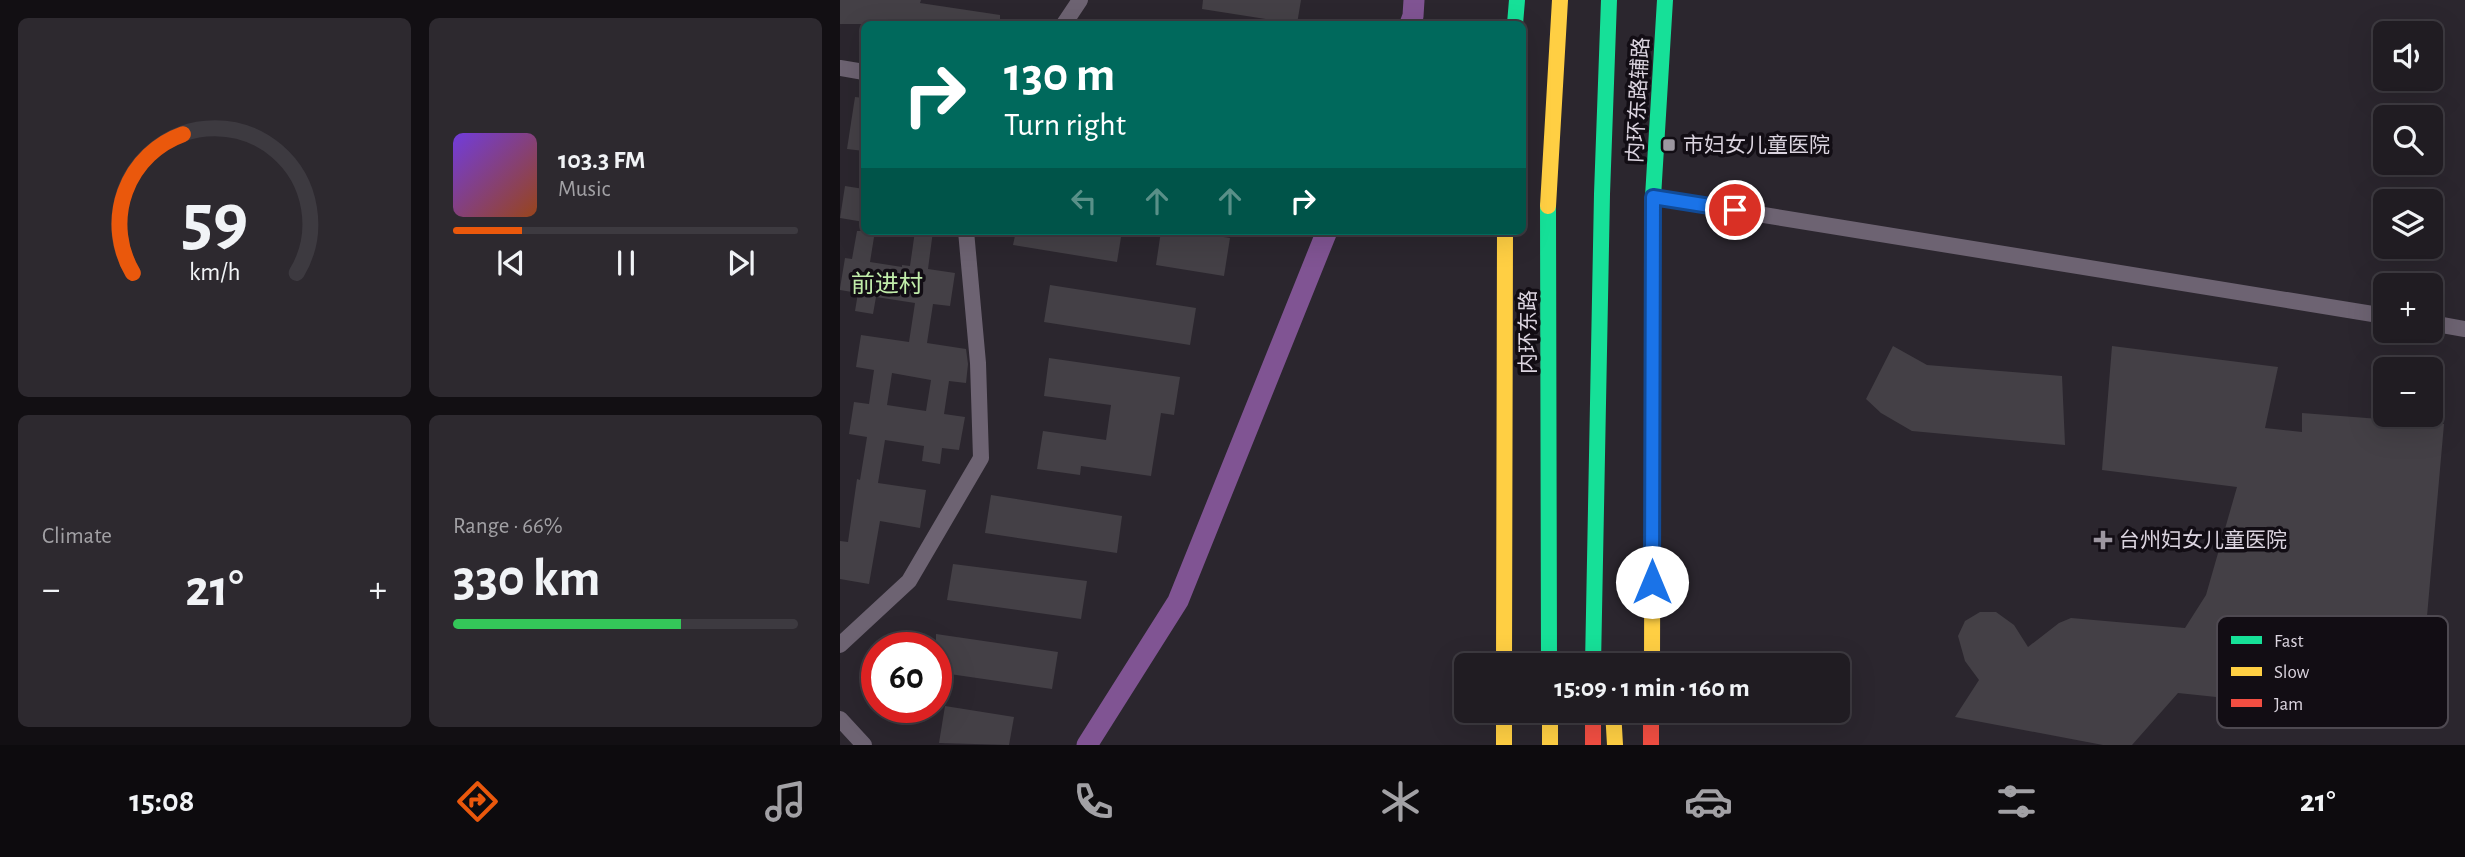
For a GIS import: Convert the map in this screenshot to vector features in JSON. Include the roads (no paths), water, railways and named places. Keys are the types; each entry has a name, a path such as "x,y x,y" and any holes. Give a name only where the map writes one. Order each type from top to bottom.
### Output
{"main road":[{"path":"1515,21 1517,0"},
{"name":"内环东路","path":"1549,653 1548,199 1560,0"},
{"path":"1593,653 1602,194 1609,0"},
{"name":"内环东路辅路","path":"1652,653 1653,197 1665,0"},
{"path":"1504,653 1505,235"},
{"path":"1593,617 1600,653"},
{"path":"1504,723 1504,745"},
{"path":"1550,723 1550,745"},
{"path":"1593,723 1593,745"},
{"path":"1613,723 1615,745"},
{"path":"1651,723 1651,745"}],"street":[{"path":"1066,21 1080,0"},
{"path":"840,68 861,72"},
{"path":"1653,197 2373,314"},
{"path":"840,645 909,581 981,458 978,363 966,235"},
{"path":"2443,325 2465,328"},
{"path":"840,719 864,745"}],"waterway":[{"path":"1411,21 1414,0"},
{"path":"1087,745 1178,601 1325,235"}],"place":[{"name":"市妇女儿童医院","path":"1669,145"},
{"name":"台州妇女儿童医院","path":"2103,540"}],"district":[{"name":"前进村","path":"887,284"}]}
